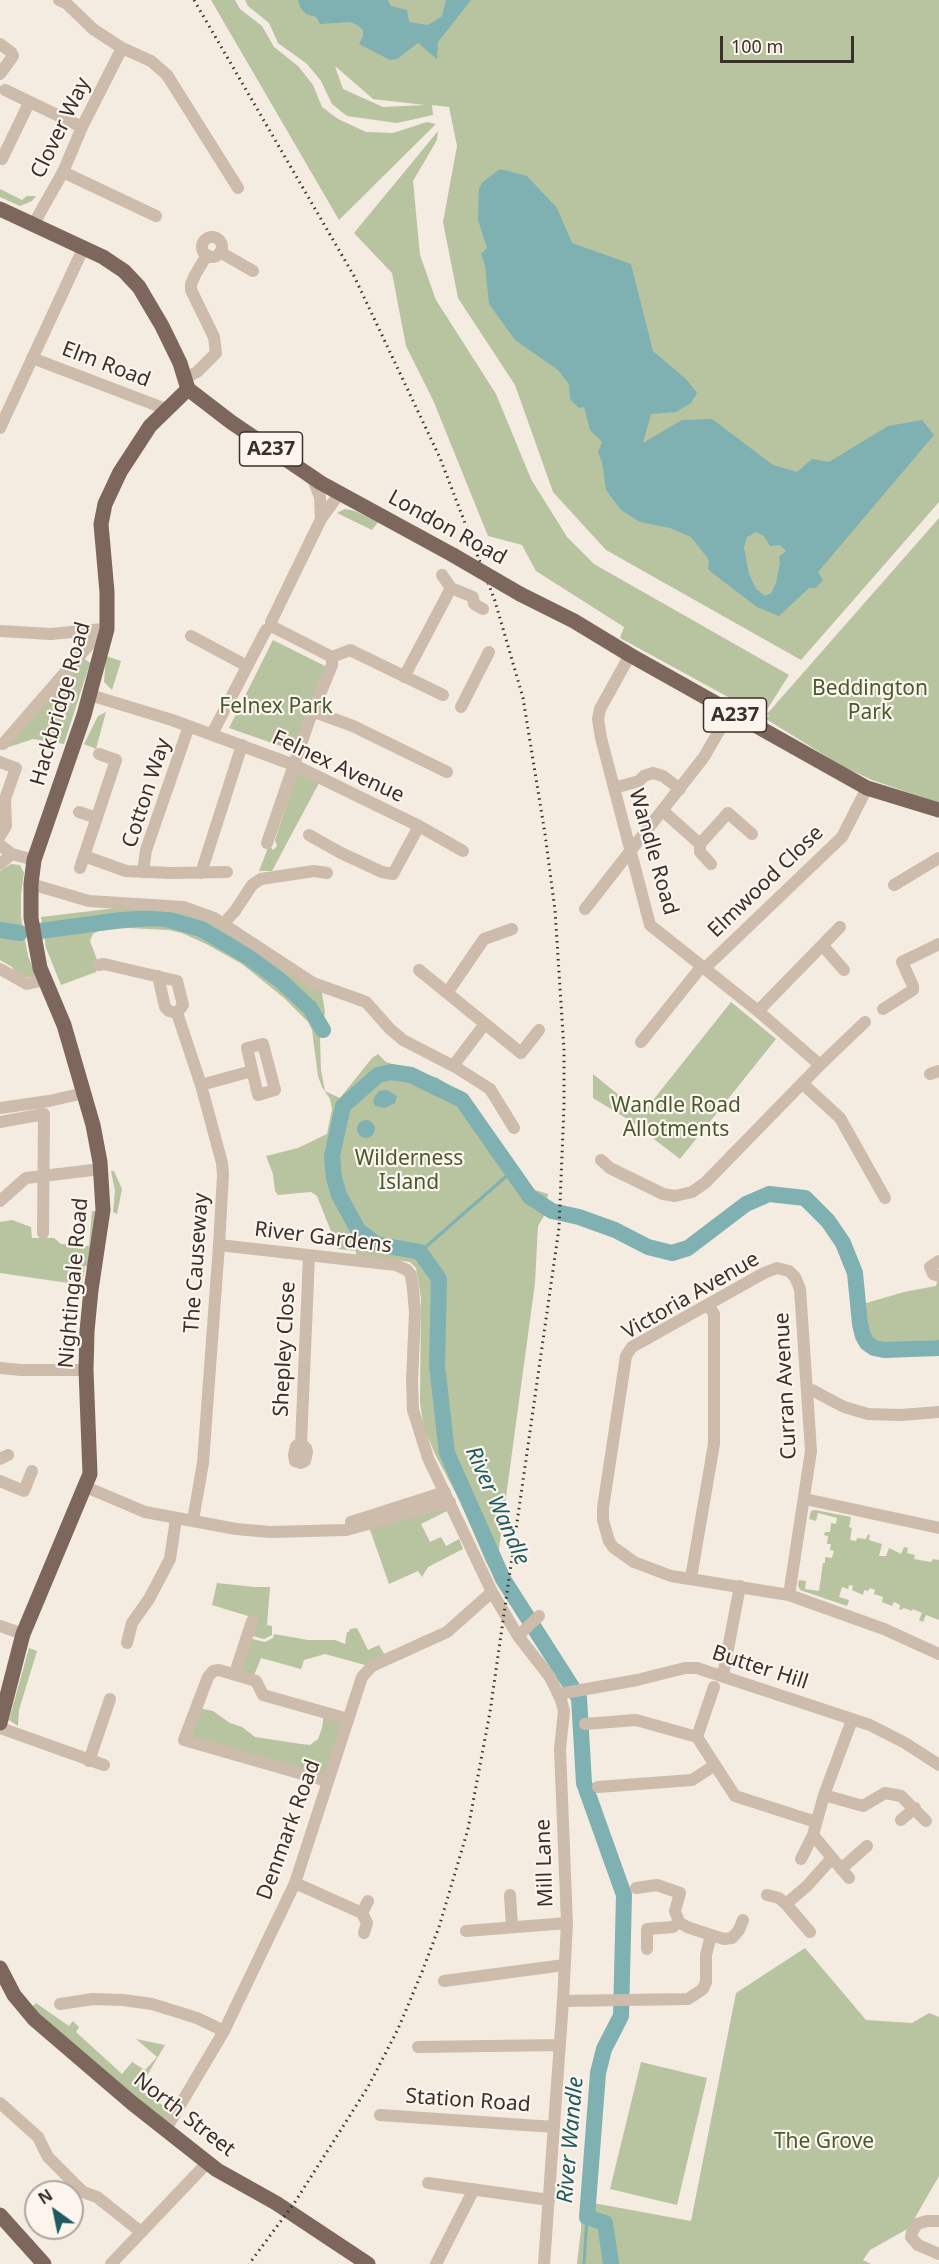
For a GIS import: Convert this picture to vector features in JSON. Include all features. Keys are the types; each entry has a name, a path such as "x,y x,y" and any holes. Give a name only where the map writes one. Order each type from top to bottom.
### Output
{"main road":[{"path":"0,209 116,265 139,287 162,326 180,363 186,383"},
{"name":"Hackbridge Road","path":"37,948 31,918 34,861 90,695 107,592 101,524 105,504 125,462 150,426 186,383"},
{"name":"London Road","path":"186,383 231,422 339,494 520,594 574,621 730,712 867,788 939,810"},
{"name":"Nightingale Road","path":"0,1726 23,1634 90,1474 86,1370 91,1290 104,1210 97,1140 64,1026 40,968 37,948"},
{"name":"North Street","path":"0,1968 14,1995 34,2019 207,2163 276,2203 367,2264"},
{"path":"0,2215 44,2264"}],"street":[{"path":"65,1 93,29 122,48 152,61 167,75 238,188"},
{"path":"0,44 13,56 0,75"},
{"name":"Clover Way","path":"33,225 63,172 82,127 122,48"},
{"path":"4,90 29,104 82,127"},
{"path":"2,159 29,104"},
{"path":"63,172 156,216"},
{"path":"216,238 220,242 220,252 213,256 207,255 202,248 204,241 216,238"},
{"path":"0,428 83,249"},
{"path":"220,252 253,271"},
{"path":"186,383 216,353 214,337 191,290 195,275 207,255"},
{"name":"Elm Road","path":"32,358 166,409"},
{"path":"312,477 320,497 321,519"},
{"path":"212,734 269,627 321,519 339,494"},
{"path":"442,575 451,588 464,591 473,597 474,604 483,609"},
{"path":"404,677 451,588"},
{"path":"269,627 332,657 350,650 443,695"},
{"path":"0,631 51,634 101,630"},
{"path":"3,744 101,630"},
{"path":"191,636 247,666"},
{"path":"461,707 489,652"},
{"name":"Wandle Road","path":"630,655 600,709 598,719 650,925 758,1011 820,1065"},
{"path":"267,843 312,711 332,665 332,657"},
{"name":"Felnex Avenue","path":"90,695 189,726 294,765 419,826 463,851"},
{"path":"312,711 353,726 447,772"},
{"path":"585,909 704,757 730,712"},
{"name":"Cotton Way","path":"143,872 146,850 189,726"},
{"path":"201,873 242,745"},
{"path":"99,754 116,760 82,862 126,871 227,872"},
{"path":"0,762 16,768 5,799 6,826 0,836"},
{"path":"614,788 639,781 644,776 653,773 663,776 680,789"},
{"name":"Elmwood Close","path":"641,1042 703,968 842,837 867,788"},
{"path":"663,811 700,844"},
{"path":"79,812 97,818"},
{"path":"711,864 700,852 700,844 728,813 752,834"},
{"path":"309,835 372,867 393,874 419,826"},
{"path":"0,844 12,854 34,861"},
{"path":"0,864 12,854"},
{"path":"894,885 939,858"},
{"path":"223,924 235,911 252,885 261,879 314,871 327,873"},
{"path":"31,884 89,901 183,908 214,918 313,983 366,1002 403,1040 453,1066 490,1090 514,1128"},
{"path":"758,1011 840,927"},
{"path":"447,993 484,939 512,929"},
{"path":"883,1009 913,990 902,962 939,944"},
{"path":"823,946 844,970"},
{"name":"The Causeway","path":"99,965 104,964 177,981 183,1005 177,1013"},
{"path":"0,969 27,984 45,980"},
{"path":"419,970 521,1053 539,1030"},
{"name":"The Causeway","path":"158,976 165,1007 177,1013"},
{"name":"The Causeway","path":"177,1013 201,1085 222,1163 219,1245 203,1463 193,1520"},
{"path":"601,1160 610,1167 663,1194 675,1196 692,1192 705,1183 865,1022"},
{"path":"453,1066 484,1024"},
{"path":"201,1085 252,1071"},
{"path":"802,1083 840,1118 885,1198"},
{"path":"0,1108 84,1093"},
{"path":"0,1122 44,1114 43,1233"},
{"path":"0,1201 26,1178 40,1178 44,1174 83,1173 101,1169"},
{"name":"River Gardens","path":"219,1245 396,1266 407,1270 411,1275 415,1312 411,1381 413,1410 428,1458 448,1497"},
{"name":"Shepley Close","path":"301,1444 309,1256"},
{"path":"939,1261 930,1267 933,1274 939,1276"},
{"name":"Victoria Avenue","path":"799,1282 789,1271 777,1268 764,1273 632,1347 626,1356 603,1508 603,1520 613,1547 646,1567 671,1576 789,1595 884,1629 939,1654"},
{"name":"Curran Avenue","path":"789,1595 806,1499 811,1451 799,1282"},
{"path":"691,1578 714,1444 714,1319 708,1305"},
{"path":"0,1368 86,1370"},
{"path":"807,1390 812,1390 855,1412 901,1415 939,1412"},
{"path":"809,1407 823,1401 825,1397"},
{"path":"0,1481 24,1491 32,1470"},
{"path":"86,1487 145,1512 255,1532 346,1530 448,1497"},
{"name":"Mill Lane","path":"448,1497 492,1592 523,1632 550,1677 563,1693 564,1711 560,1749 567,1923 544,2264"},
{"path":"806,1499 939,1528"},
{"path":"127,1643 132,1623 154,1602 172,1554 176,1519"},
{"path":"723,1675 740,1586"},
{"name":"Denmark Road","path":"166,2129 224,2031 295,1883 327,1781 366,1670 447,1632 492,1592"},
{"path":"523,1632 539,1616"},
{"path":"235,1673 252,1621"},
{"path":"0,1626 23,1634"},
{"name":"Butter Hill","path":"563,1693 638,1680 685,1668 697,1668 852,1720 894,1737 939,1765"},
{"path":"327,1781 184,1740 208,1677 213,1671 219,1670 256,1681 263,1695 348,1719"},
{"path":"697,1737 714,1687"},
{"path":"89,1761 108,1704 93,1704"},
{"path":"585,1724 636,1720 697,1737 735,1796 816,1822"},
{"path":"801,1859 813,1835 824,1795 852,1720"},
{"path":"0,1726 104,1765"},
{"path":"598,1787 692,1780 715,1765"},
{"path":"824,1795 863,1806 880,1794 891,1793 901,1796 926,1821"},
{"path":"902,1820 915,1808"},
{"path":"813,1835 845,1873 867,1846"},
{"path":"786,1904 807,1886 832,1858"},
{"path":"295,1883 362,1914 367,1923 364,1933"},
{"path":"636,1888 657,1885 680,1893 675,1911 679,1922 687,1927 724,1939 732,1938 739,1930 743,1920"},
{"path":"510,1895 513,1927"},
{"path":"767,1895 779,1898 786,1904 810,1932"},
{"path":"362,1914 368,1901"},
{"path":"647,1949 647,1929 673,1927 679,1922"},
{"path":"466,1930 567,1923"},
{"path":"563,2001 688,1999 703,1989 706,1982 706,1955 711,1935"},
{"path":"444,1981 564,1965"},
{"path":"60,2004 93,1999 152,2004 197,2018 224,2031"},
{"path":"418,2047 560,2045"},
{"path":"0,2103 38,2137 48,2157 83,2192 97,2197 141,2232"},
{"name":"Station Road","path":"380,2115 554,2127"},
{"path":"111,2264 207,2163"},
{"path":"428,2183 549,2200"},
{"path":"436,2264 474,2189"},
{"path":"939,2221 917,2224 911,2237 918,2245 939,2254"}],"green space":[{"path":"211,0 235,0 240,9 262,26 274,47 298,66 313,85 322,107 338,119 366,132 393,133 427,122 436,124 339,220"},
{"path":"245,0 939,0 939,502 801,660 606,550 553,492 515,385 458,298 443,222 457,146 449,107 432,105 433,115 397,123 347,116 332,104 321,81 307,64 278,43 269,23 248,6","holes":["335,66 373,99 425,105 383,107 343,89"]},
{"path":"438,131 437,140 413,181 420,255 436,300 496,394 531,479 567,537 594,564 789,675 763,716 620,638 624,627 536,571 522,545 488,536 433,400 406,346 392,273 354,233"},
{"path":"0,189 22,200 27,196 36,196 32,201 20,206 0,197"},
{"path":"345,509 355,511 378,522 372,530 337,513"},
{"name":"Beddington Park","path":"939,518 939,803 872,780 842,766 766,719 769,716 767,714"},
{"name":"Felnex Park","path":"273,640 327,667 295,751 229,728"},
{"path":"81,656 90,663 64,744 33,739 0,750"},
{"path":"106,656 121,661 112,690 104,682"},
{"path":"106,712 96,749 84,744 98,716"},
{"path":"297,772 319,783 272,871 259,871 269,845 273,850 277,846 275,840"},
{"path":"11,864 20,865 24,873 21,917 28,956 36,976 33,977 25,977 15,972 12,967 0,960 0,871"},
{"name":"Wilderness Island","path":"149,904 214,918 321,987 325,1012 320,1039 321,1070 325,1091 340,1098 372,1058 378,1054 386,1062 438,1078 469,1098 516,1176 535,1190 548,1194 544,1216 538,1226 535,1283 495,1578 424,1428 420,1403 421,1298 416,1268 410,1262 356,1257 356,1251 338,1249 317,1196 311,1192 278,1195 275,1191 273,1174 266,1156 298,1148 327,1134 332,1109 330,1099 322,1087 318,1076 312,1030 308,1022 284,998 242,964 206,944 182,933 168,930 128,928 98,931 93,934 90,941 99,965 96,972 61,985 46,948 41,917"},
{"name":"Wandle Road Allotments","path":"731,1002 776,1039 680,1159 629,1120 593,1098 593,1074 642,1114"},
{"path":"111,1171 114,1171 122,1189 117,1214 113,1212 115,1191"},
{"path":"92,1211 98,1211 89,1267 85,1266 82,1285 0,1273 0,1222 12,1220 31,1227 32,1238 54,1238 61,1244 89,1246"},
{"path":"939,1281 939,1340 879,1343 868,1338 863,1304 904,1292 936,1286"},
{"path":"444,1505 447,1511 421,1524 430,1542 441,1537 446,1546 459,1539 463,1549 428,1567 422,1577 418,1571 389,1584 369,1527"},
{"path":"811,1511 851,1517 850,1540 866,1539 868,1534 870,1535 869,1540 882,1544 879,1556 886,1556 889,1548 901,1554 904,1547 908,1548 907,1553 915,1555 914,1559 931,1562 933,1559 939,1560 939,1620 926,1615 923,1622 919,1620 922,1613 913,1609 912,1611 904,1608 901,1610 900,1605 894,1602 892,1606 882,1602 883,1597 874,1594 875,1590 870,1588 868,1591 864,1590 863,1595 852,1590 853,1586 849,1585 848,1589 842,1587 839,1597 849,1600 847,1606 800,1590 799,1580 806,1581 805,1589 819,1591 825,1557 832,1558 834,1551 830,1550 831,1544 827,1544 828,1536 824,1535 825,1532 830,1532 831,1523 836,1524 837,1518 818,1513 816,1521 809,1519"},
{"path":"217,1583 270,1587 267,1625 272,1626 272,1635 264,1639 249,1635 248,1616 212,1605"},
{"path":"357,1628 368,1650 379,1645 386,1657 365,1665 325,1654 304,1660 301,1669 261,1658 253,1678 236,1672 248,1638 265,1642 273,1638 274,1634 308,1640 335,1640 345,1644 347,1632"},
{"path":"29,1648 37,1651 19,1710 18,1726 9,1720"},
{"path":"198,1708 213,1711 255,1737 310,1745 318,1739 324,1714 346,1720 326,1778 187,1738"},
{"name":"The Grove","path":"805,1948 866,2020 912,2023 929,2013 939,2017 939,2176 909,2228 870,2250 863,2260 871,2264 577,2264 582,2201 691,2221 736,1993"},
{"path":"36,2003 69,2026 73,2021 79,2027 76,2032 122,2074 132,2062 145,2070 157,2057 136,2039 165,2045 139,2089 174,2113 166,2129 29,2010"},
{"path":"641,2062 707,2078 677,2205 610,2189"}],"water":[{"path":"298,0 388,0 391,6 407,10 409,22 428,25 442,16 446,0 471,0 438,42 437,59 418,43 397,59 390,60 359,44 363,37 363,30 357,25 350,22 320,24 316,17 306,14"},
{"path":"500,169 527,176 557,208 572,243 631,264 653,351 686,379 697,393 691,403 676,412 651,414 643,443 682,420 712,419 773,465 797,472 812,459 829,462 888,426 922,420 934,435 818,572 823,580 816,588 809,588 779,616 757,607 708,569 709,561 691,537 670,528 640,522 621,510 606,490 602,462 598,452 602,442 590,430 584,407 579,408 570,399 569,384 558,370 515,340 489,304 485,265 481,254 487,248 478,220 479,188","holes":["756,532 764,536 770,546 780,545 786,551 779,557 776,583 771,593 765,596 756,589 749,574 744,547 747,537"]},
{"path":"387,1090 397,1096 395,1103 385,1108 375,1106 373,1100 379,1091"},
{"path":"366,1120 372,1123 375,1129 372,1135 366,1138 360,1135 357,1129 360,1123"}],"waterway":[{"name":"River Wandle","path":"40,931 154,918 201,929 247,956 281,981 310,1008 323,1030"},
{"name":"River Wandle","path":"0,930 20,933"},
{"name":"River Wandle","path":"611,2264 605,2223 587,2217 598,2073 604,2049 621,2016 624,1895 584,1783 579,1698 503,1579 447,1453 437,1365 439,1279 420,1252 376,1244 358,1230 339,1195 334,1178 332,1156 343,1106 378,1075 391,1072 411,1075 462,1100 530,1197 552,1211 579,1217 615,1230 648,1247 672,1253 688,1248 746,1204 769,1194 805,1198 828,1221 843,1243 855,1273 860,1324 867,1343 874,1348 884,1350 939,1348"},
{"path":"420,1252 511,1172"},
{"path":"584,2264 587,2217"}],"railway":[{"path":"194,0 354,276 440,458 495,601 523,698 545,834 555,910 564,1050 559,1228 490,1712 468,1829 439,1927 398,2029 368,2087 295,2202 249,2264"}]}
